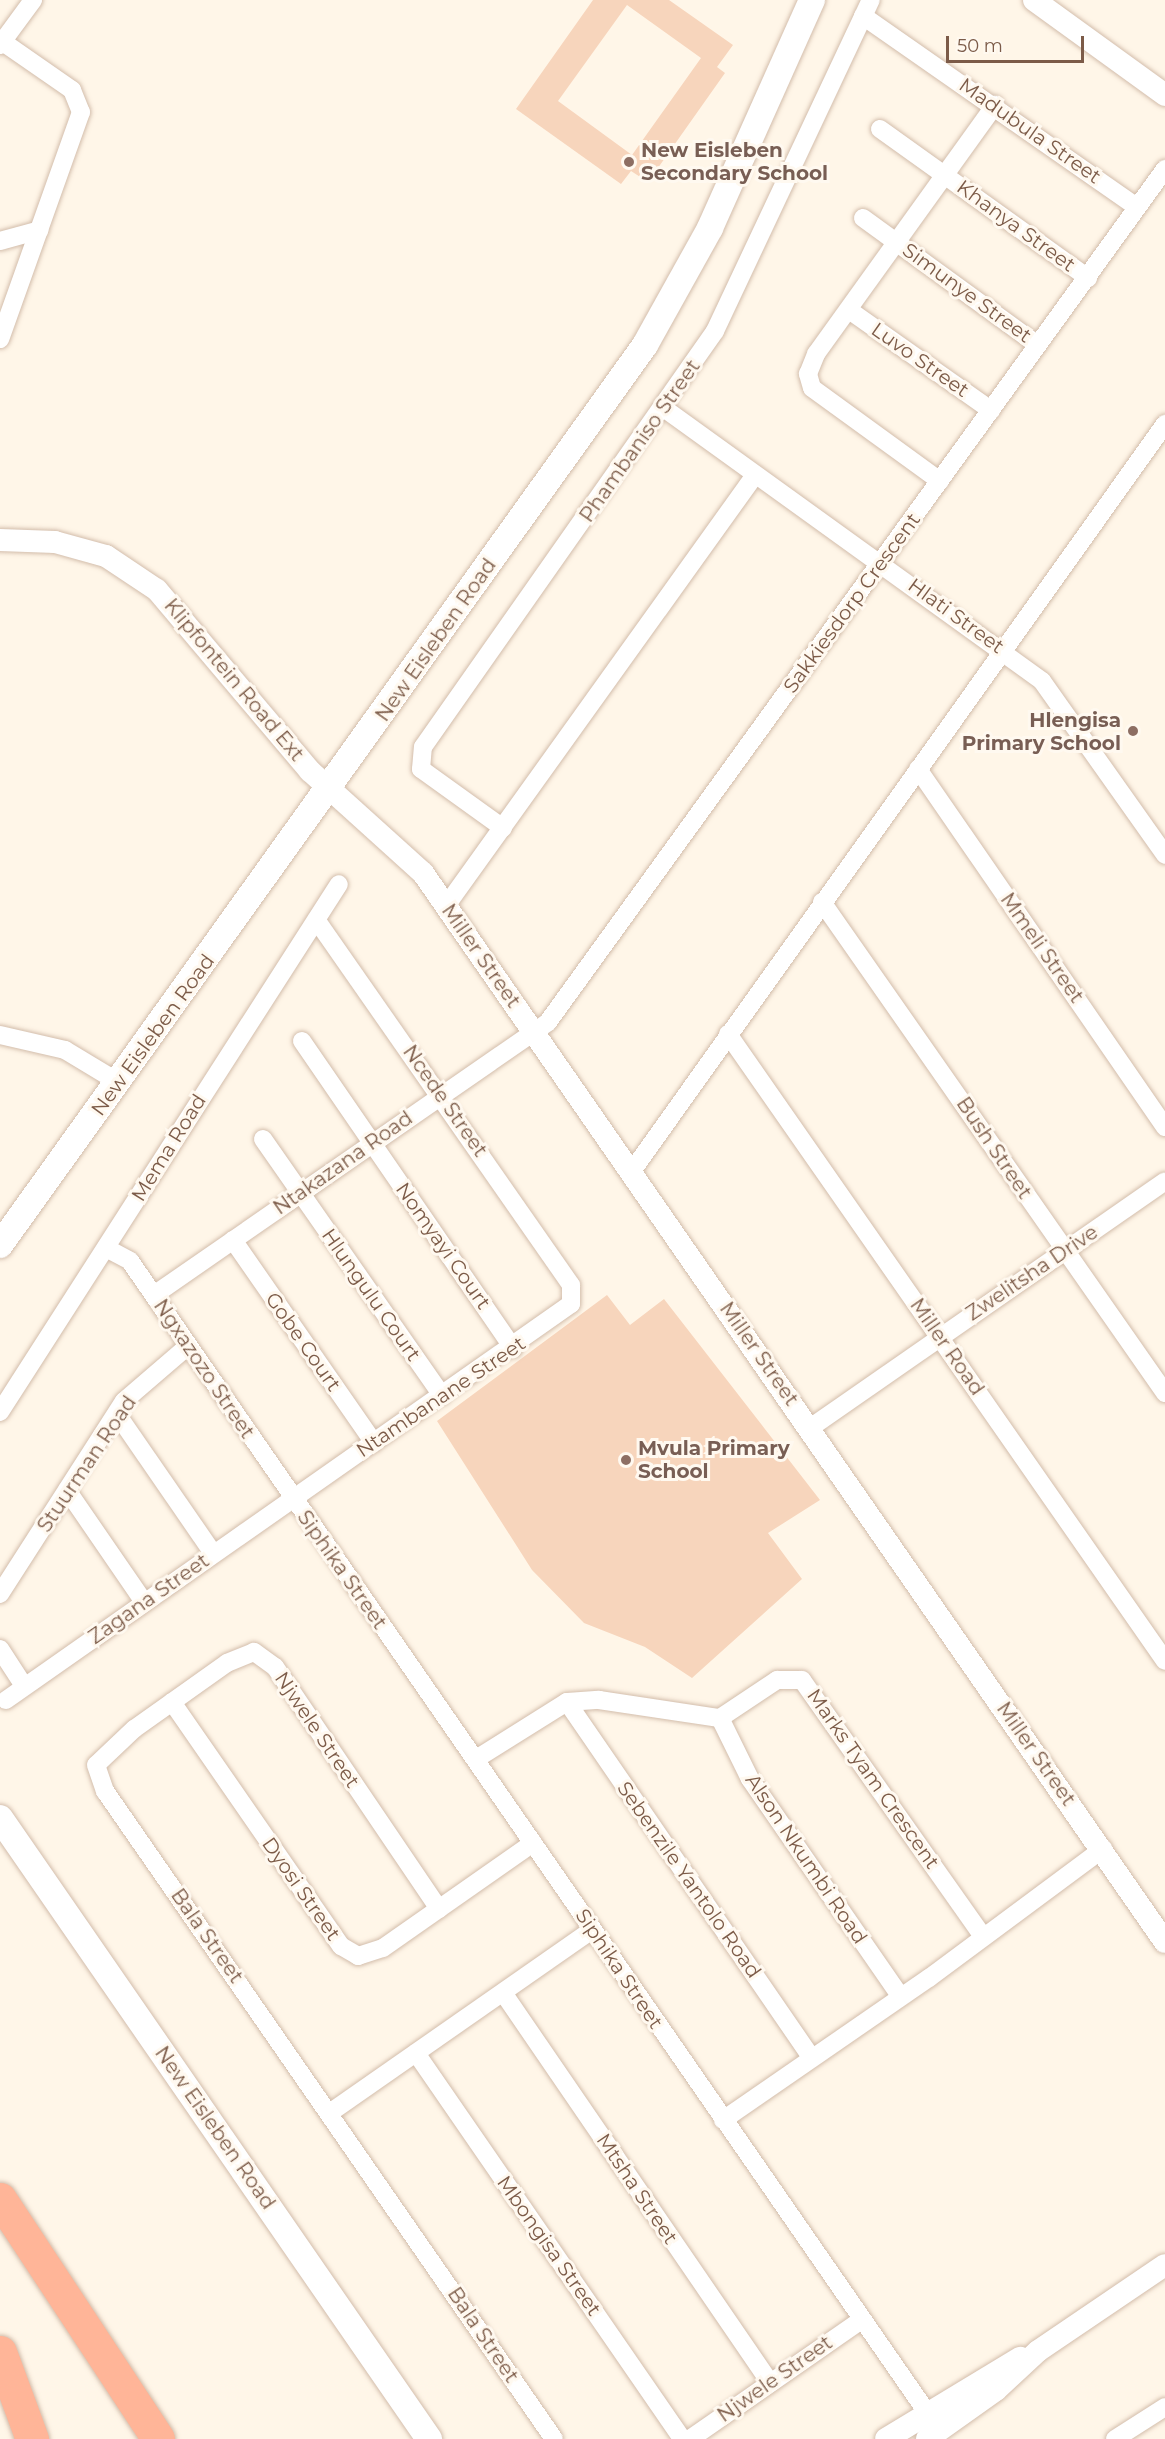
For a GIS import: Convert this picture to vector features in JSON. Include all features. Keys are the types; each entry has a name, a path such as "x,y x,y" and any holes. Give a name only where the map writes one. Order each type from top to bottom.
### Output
{"highway":[{"path":"0,2199 158,2439"},
{"path":"0,2352 32,2439"}],"main road":[{"name":"New Eisleben Road","path":"0,1245 329,788 669,307 812,0"},
{"name":"New Eisleben Road","path":"0,1818 429,2439"}],"street":[{"path":"0,339 40,230 81,107 72,90 1,42 33,0"},
{"path":"1034,0 1165,95"},
{"name":"Madubula Street","path":"867,8 995,105 1137,207"},
{"name":"Phambaniso Street","path":"503,828 422,770 423,747 665,409 732,301 867,8"},
{"path":"940,481 812,388 808,374 813,360 995,105"},
{"name":"Khanya Street","path":"880,129 1088,278"},
{"name":"Sakkiesdorp Crescent","path":"536,1034 1088,278 1165,169"},
{"name":"Simunye Street","path":"863,218 1038,345"},
{"path":"0,241 40,230"},
{"name":"Luvo Street","path":"849,310 991,410"},
{"name":"Hlati Street","path":"665,409 1004,650 1046,687 1165,855"},
{"path":"632,1171 1165,424"},
{"path":"446,906 755,475"},
{"name":"Klipfontein Road Ext","path":"0,540 83,549 132,571 184,617 329,788"},
{"name":"Mmeli Street","path":"918,769 1165,1127"},
{"name":"Miller Street","path":"329,788 409,856 446,906 1104,1849 1165,1942"},
{"name":"Mema Road","path":"0,1412 339,884"},
{"name":"Bush Street","path":"822,902 1165,1393"},
{"name":"Ncede Street","path":"316,920 442,1094 572,1285"},
{"name":"Ntakazana Road","path":"154,1295 442,1094 536,1034"},
{"name":"Miller Road","path":"728,1034 1165,1661"},
{"path":"0,1035 65,1050 118,1082"},
{"name":"Nomyayi Court","path":"302,1041 513,1348"},
{"name":"Hlungulu Court","path":"263,1139 442,1396"},
{"name":"Zwelitsha Drive","path":"810,1428 939,1336 1165,1181"},
{"name":"Gobe Court","path":"233,1240 374,1443"},
{"name":"Ngxazozo Street","path":"106,1248 130,1262 292,1500"},
{"name":"Ntambanane Street","path":"292,1500 565,1312 573,1295 572,1285"},
{"name":"Stuurman Road","path":"0,1594 124,1401 188,1346"},
{"path":"117,1414 213,1553"},
{"path":"67,1490 144,1602"},
{"name":"Zagana Street","path":"6,1700 213,1553 292,1500"},
{"name":"Siphika Street","path":"292,1500 476,1759 925,2412 937,2436"},
{"path":"0,1649 24,1686"},
{"name":"Njwele Street","path":"100,1756 172,1702 245,1654 265,1658 439,1909"},
{"name":"Marks Tyam Crescent","path":"720,1718 777,1680 794,1677 813,1688 982,1935"},
{"path":"476,1759 567,1702 599,1700 720,1718"},
{"name":"Dyosi Street","path":"172,1702 341,1946 358,1956 374,1953 533,1843"},
{"name":"Sebenzile Yantolo Road","path":"567,1702 811,2057"},
{"name":"Alson Nkumbi Road","path":"720,1718 750,1779 900,1996"},
{"name":"Bala Street","path":"100,1756 97,1773 105,1791 331,2112 554,2439"},
{"path":"723,2120 1104,1849"},
{"path":"331,2112 504,1994 592,1930"},
{"name":"Mtsha Street","path":"504,1994 770,2383"},
{"name":"Mbongisa Street","path":"416,2053 682,2439"},
{"path":"886,2439 925,2412 1038,2351 1165,2265"},
{"name":"Njwele Street","path":"690,2439 861,2320"},
{"path":"937,2436 1038,2351"},
{"path":"1115,2439 1165,2407"}],"building":[{"path":"593,0 669,0 733,45 717,67 725,73 648,182 631,171 621,184 516,109","holes":["627,5 701,58 632,155 558,101"]},
{"name":"Mvula Primary School","path":"607,1295 630,1325 664,1299 820,1500 768,1533 802,1579 692,1678 645,1647 584,1623 532,1570 437,1421"}],"place":[{"name":"New Eisleben Secondary School","path":"629,162"},
{"name":"Hlengisa Primary School","path":"1133,731"},
{"name":"Mvula Primary School","path":"626,1460"}]}
